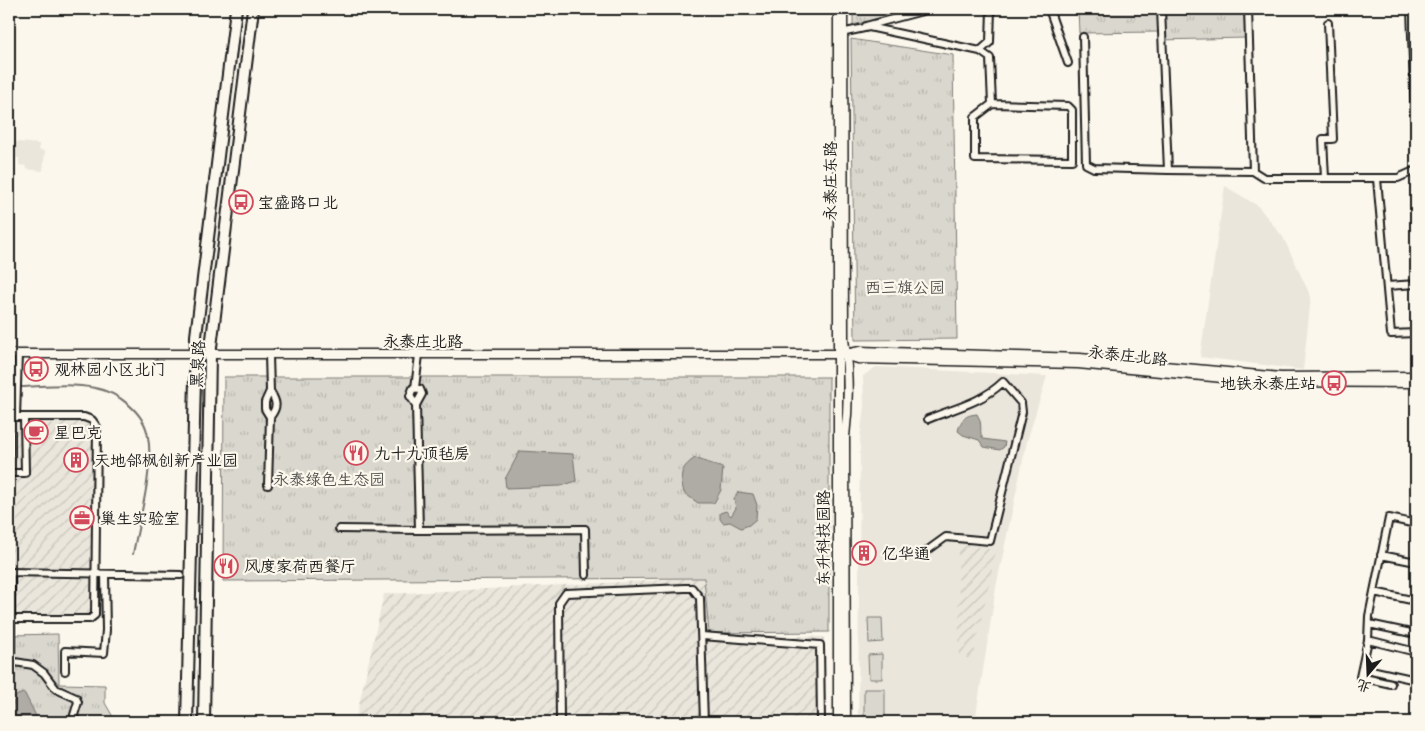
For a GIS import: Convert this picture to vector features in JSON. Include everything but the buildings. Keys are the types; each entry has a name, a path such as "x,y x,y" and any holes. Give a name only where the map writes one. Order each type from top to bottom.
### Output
{"main road":[{"name":"黑泉路","path":"187,722 195,355 236,9"},
{"name":"黑泉路","path":"204,722 210,354 252,9"}],"street":[{"name":"永泰庄东路","path":"838,9 844,354"},
{"name":"永泰庄东路","path":"843,9 844,354"},
{"path":"930,9 841,33 869,27 980,51 990,58 992,104"},
{"path":"980,51 990,42 991,9"},
{"path":"1049,9 1068,64"},
{"path":"1161,9 1168,170"},
{"path":"1248,9 1253,171"},
{"path":"1411,9 1416,144"},
{"path":"1325,178 1323,139 1333,139 1328,23"},
{"path":"1083,37 1086,164 1094,168 1253,171 1264,178 1377,179 1398,178 1416,170"},
{"path":"992,104 1068,106 1072,110 1072,160 975,159 975,117 992,104"},
{"path":"1377,179 1391,334 1416,333"},
{"path":"1387,286 1416,284"},
{"name":"永泰庄北路","path":"9,354 419,355 844,354 860,352 1080,358 1281,377 1416,376"},
{"path":"18,354 11,417 9,473 25,473 24,417"},
{"name":"永泰庄北路","path":"844,354 858,359 1078,364 1264,382 1416,383"},
{"name":"东升科技园路","path":"838,722 844,354"},
{"name":"东升科技园路","path":"844,354 849,407 846,437 846,722"},
{"path":"268,485 270,418 265,409 265,402 270,391 269,355"},
{"path":"419,355 416,388 410,393 416,405 419,530"},
{"path":"928,418 964,408 990,394 1003,382 1021,403 1022,412 990,541 946,537 928,550"},
{"path":"416,388 420,389 422,394 416,405"},
{"path":"270,391 277,402 276,410 270,418"},
{"path":"10,619 90,619 95,615 97,427 95,422 84,417 11,417"},
{"path":"1391,684 1360,677 1368,640 1368,616 1389,518 1416,524"},
{"path":"339,529 585,529 586,575"},
{"path":"1381,555 1416,562"},
{"path":"75,722 74,715 78,702 76,698 56,689 44,673 33,665 10,661 10,572 181,575"},
{"path":"65,672 65,651 104,652 106,630 105,574"},
{"path":"560,722 559,603 566,593 692,588 700,598 704,722"},
{"path":"1374,592 1416,601"},
{"path":"1369,624 1416,634"},
{"path":"702,636 820,645 821,722"},
{"path":"1368,640 1416,652"},
{"path":"1362,668 1416,680"}],"shaded area":[{"path":"9,141 39,144 39,150 45,151 43,171 26,169 26,166 19,165 19,158 9,157"},
{"path":"1225,186 1258,206 1283,237 1311,297 1303,370 1200,357"},
{"path":"876,367 1047,376 1027,441 996,587 975,722 858,722 860,438 864,407 863,376"},
{"path":"977,414 983,439 1005,442 1004,447 1000,450 984,447 979,440 963,435 958,431 964,418"},
{"path":"9,421 84,421 93,428 90,614 9,614"},
{"path":"520,451 573,454 576,481 561,486 506,488 505,479"},
{"path":"695,458 723,468 721,490 714,503 698,503 684,493 683,469"},
{"path":"738,492 753,494 757,505 756,519 749,525 741,528 730,522 723,523 720,519 720,513 726,511 731,516 736,508 734,499"},
{"path":"958,541 996,551 973,659 959,657"},
{"path":"704,578 709,633 824,637 825,722 355,722 384,594"},
{"path":"23,693 39,722 9,722 9,708 12,706 16,696"}],"green space":[{"path":"853,9 911,9 853,25"},
{"path":"1078,9 1244,9 1246,38 1159,40 1158,32 1079,33"},
{"name":"西三旗公园","path":"851,39 953,55 957,339 855,340"},
{"name":"永泰绿色生态园","path":"224,377 829,377 829,632 709,633 704,578 223,581"},
{"path":"868,618 882,618 883,642 869,643"},
{"path":"58,634 59,684 105,685 105,703 116,722 9,722 9,635"},
{"path":"882,654 882,679 869,679 868,655"},
{"path":"864,689 885,689 885,722 864,722"}],"waterway":[{"path":"22,387 68,385 86,386 103,390 121,399 142,419 148,437 149,464 133,554"}],"place":[{"name":"宝盛路口北","path":"241,202"},
{"name":"观林园小区北门","path":"36,369"},
{"name":"地铁永泰庄站","path":"1334,383"},
{"name":"星巴克","path":"36,432"},
{"name":"九十九顶毡房","path":"356,453"},
{"name":"天地邻枫创新产业园","path":"76,460"},
{"name":"巢生实验室","path":"82,518"},
{"name":"亿华通","path":"864,553"},
{"name":"风度家荷西餐厅","path":"226,566"}]}
